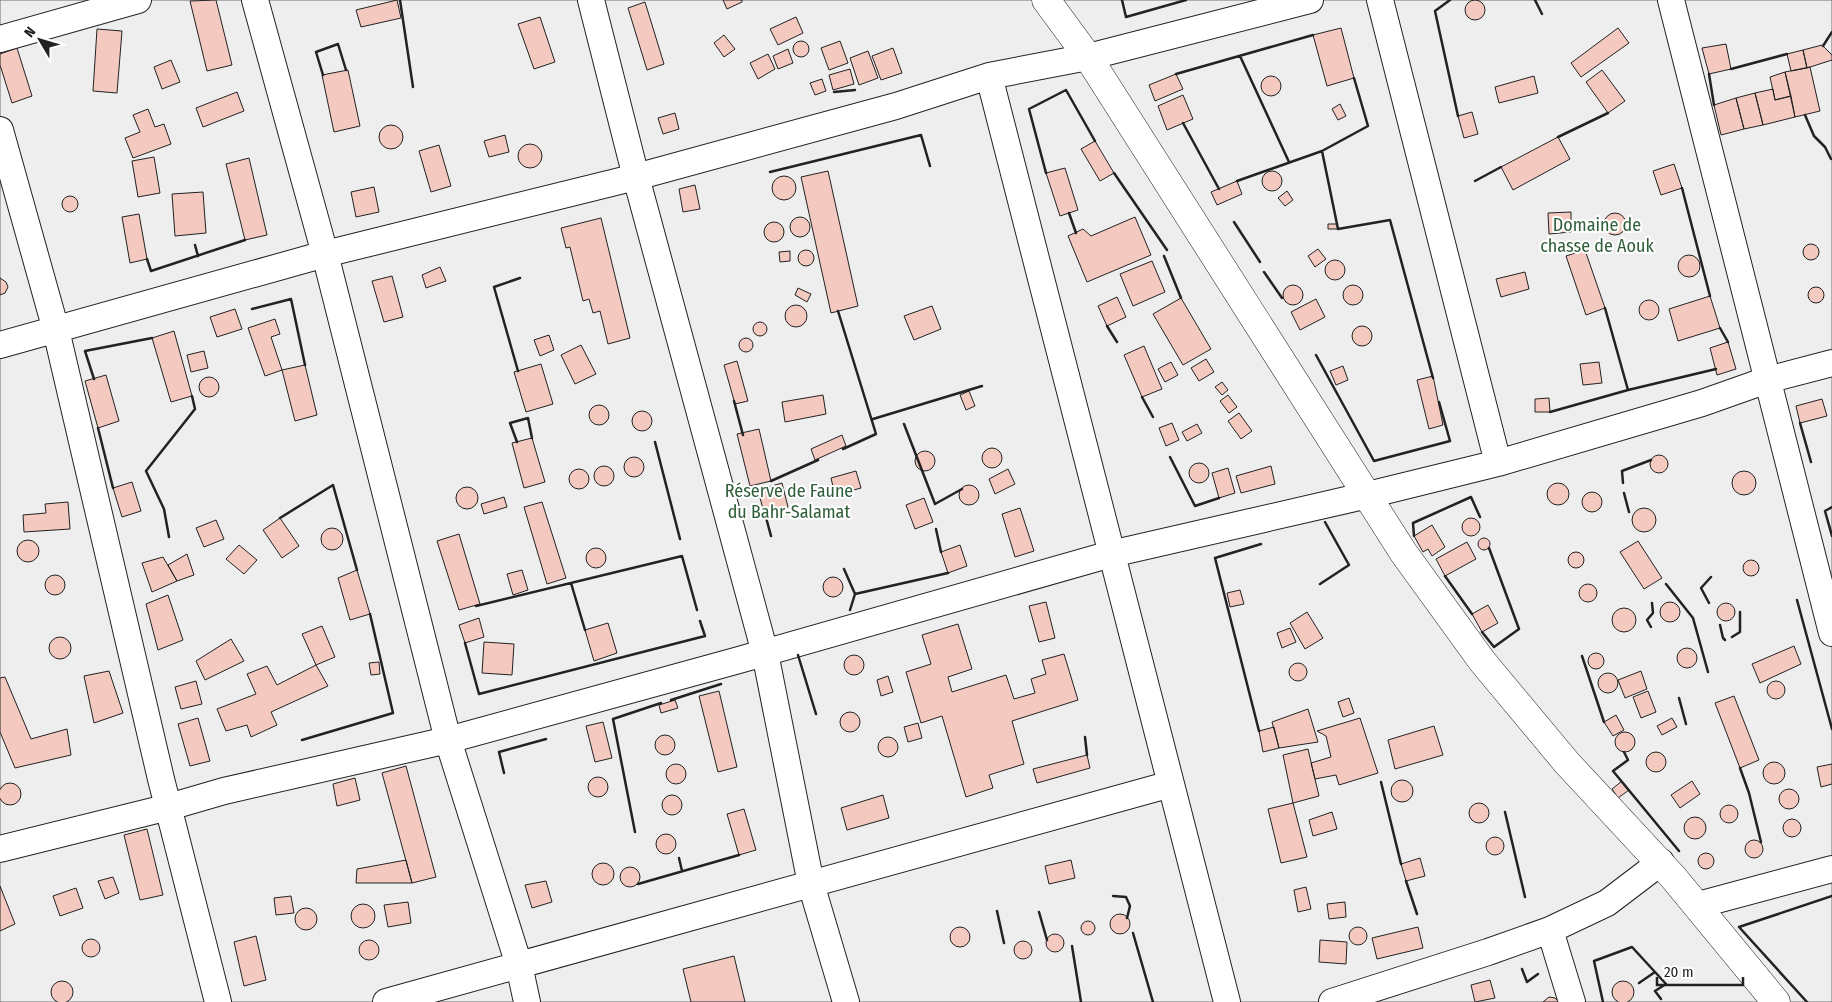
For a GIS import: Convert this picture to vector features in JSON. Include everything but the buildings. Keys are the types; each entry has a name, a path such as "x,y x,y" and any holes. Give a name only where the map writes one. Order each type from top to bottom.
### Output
{"main road":[{"path":"1046,0 1088,57 1404,552 1482,662 1567,762 1661,862 1776,1002"}],"street":[{"path":"0,39 138,0"},
{"path":"255,0 325,254 448,740 519,965 527,1002"},
{"path":"591,0 636,177 765,653 811,884 846,1002"},
{"path":"0,345 325,254 636,177 896,106 990,76 1088,57 1310,0"},
{"path":"1380,0 1498,463"},
{"path":"1671,0 1832,633"},
{"path":"990,76 1227,1002"},
{"path":"0,130 56,330 169,807 218,1002"},
{"path":"0,848 169,807 233,789 448,740 765,653 1111,554 1498,463 1702,403 1767,380 1832,363"},
{"path":"386,1002 1171,784"},
{"path":"1332,1002 1550,930 1607,902 1661,862"},
{"path":"1698,905 1832,869"},
{"path":"1550,930 1572,1002"}],"green space":[{"name":"Réserve de Faune du Bahr-Salamat","path":"0,0 1832,0 1832,1002 0,1002"}],"wall":[{"path":"400,0 413,87"},
{"path":"1122,0 1126,17 1186,0"},
{"path":"1450,0 1435,11 1458,116"},
{"path":"1535,0 1542,14"},
{"path":"1823,46 1832,32"},
{"path":"1176,74 1313,35"},
{"path":"323,75 316,52 338,44 346,70"},
{"path":"1731,69 1787,54"},
{"path":"1240,56 1289,162"},
{"path":"1709,74 1714,105"},
{"path":"1237,181 1322,151 1368,126 1354,78"},
{"path":"834,92 855,90"},
{"path":"1046,173 1029,109 1066,90 1095,141"},
{"path":"1558,137 1608,113"},
{"path":"1805,115 1814,136 1825,147 1831,159"},
{"path":"1183,123 1219,189"},
{"path":"770,172 921,135 930,166"},
{"path":"1322,151 1338,229 1390,220 1433,378"},
{"path":"1475,181 1501,167"},
{"path":"1114,173 1167,250"},
{"path":"1682,188 1710,296"},
{"path":"1069,213 1076,233"},
{"path":"1234,222 1260,262"},
{"path":"147,259 151,271 245,240"},
{"path":"195,245 198,256"},
{"path":"1164,256 1181,298"},
{"path":"1264,272 1282,298"},
{"path":"518,371 494,287 520,278"},
{"path":"252,309 291,299 305,365"},
{"path":"1550,412 1628,390 1605,308"},
{"path":"838,311 876,434 843,449"},
{"path":"1107,326 1117,342"},
{"path":"1720,328 1728,342"},
{"path":"94,379 85,351 152,338"},
{"path":"1316,355 1374,461 1450,441 1439,402"},
{"path":"1628,390 1716,369"},
{"path":"873,419 982,386"},
{"path":"169,537 164,509 146,471 195,409 192,396"},
{"path":"1142,397 1153,417"},
{"path":"734,401 743,435"},
{"path":"517,442 510,423 528,418 532,438"},
{"path":"1800,423 1811,462"},
{"path":"904,424 935,504 962,489"},
{"path":"98,428 113,488"},
{"path":"655,442 680,539"},
{"path":"1170,457 1195,506 1219,498"},
{"path":"771,481 818,460"},
{"path":"1623,483 1622,471 1651,460"},
{"path":"280,518 333,485 357,570"},
{"path":"1624,493 1629,512"},
{"path":"1414,536 1413,523 1471,497 1480,517"},
{"path":"1832,507 1825,511 1832,536"},
{"path":"764,510 771,536"},
{"path":"1320,584 1349,565 1325,522"},
{"path":"936,529 941,552"},
{"path":"1259,731 1215,558 1261,544"},
{"path":"1482,632 1494,647 1519,629 1489,548"},
{"path":"476,606 682,556 697,610"},
{"path":"844,569 855,594 850,610"},
{"path":"855,594 948,573"},
{"path":"1445,576 1472,614"},
{"path":"1709,603 1701,588 1711,577"},
{"path":"571,583 585,630"},
{"path":"1666,584 1693,618 1708,672"},
{"path":"1797,600 1832,729"},
{"path":"1651,627 1647,620 1653,613 1652,603"},
{"path":"1732,637 1740,632 1740,612"},
{"path":"302,740 393,713 370,614"},
{"path":"465,643 479,694 705,636 700,621"},
{"path":"1720,625 1725,640"},
{"path":"798,655 816,714"},
{"path":"1582,656 1604,722"},
{"path":"671,700 721,684"},
{"path":"1679,698 1686,724"},
{"path":"635,832 613,719 661,703"},
{"path":"1085,737 1087,755"},
{"path":"504,773 499,752 546,739"},
{"path":"1624,752 1628,760 1613,771 1679,851"},
{"path":"1740,768 1749,793 1761,842"},
{"path":"1381,782 1401,864"},
{"path":"1505,812 1525,897"},
{"path":"638,884 739,855"},
{"path":"679,858 682,871"},
{"path":"1406,881 1417,914"},
{"path":"1113,896 1126,897 1130,906 1127,918"},
{"path":"1807,1002 1739,927 1832,896"},
{"path":"997,911 1004,943"},
{"path":"1039,912 1047,940"},
{"path":"1133,933 1153,1002"},
{"path":"1072,946 1081,1002"},
{"path":"1603,1002 1594,961 1632,947 1666,984 1655,991 1661,999"},
{"path":"1522,969 1527,982 1538,974"},
{"path":"1639,983 1655,972"}],"park label":[{"name":"Domaine de chasse de Aouk","path":"1597,235"}]}
